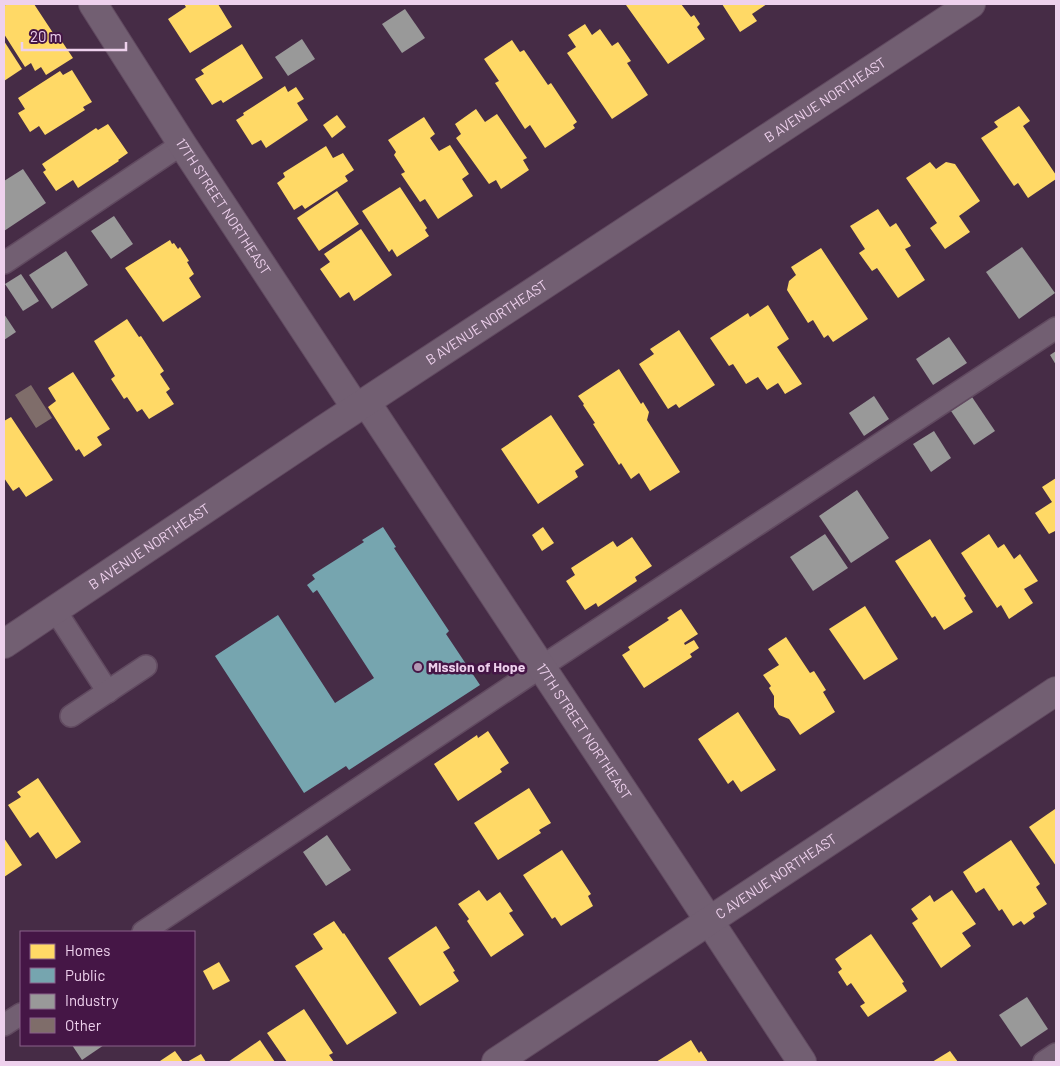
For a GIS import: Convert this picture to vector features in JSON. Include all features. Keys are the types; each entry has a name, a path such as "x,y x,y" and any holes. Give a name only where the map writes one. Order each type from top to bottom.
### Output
{"street":[{"name":"17TH STREET NORTHEAST","path":"93,4 182,144 541,667 802,1062"},
{"name":"B AVENUE NORTHEAST","path":"4,644 361,405 971,4"},
{"name":"C AVENUE NORTHEAST","path":"496,1062 1056,691"}],"lane":[{"path":"4,263 182,144"},
{"path":"145,931 1056,328"},
{"path":"55,610 108,692"},
{"path":"71,716 146,666"},
{"path":"4,1025 20,1015"},
{"path":"1044,1062 1056,1054"}],"building: Homes":[{"path":"7,4 34,4 59,42 61,40 73,58 46,75 41,67 35,71 31,63 25,67 4,34 4,6"},
{"path":"184,4 218,4 232,27 190,53 168,19 186,7"},
{"path":"627,4 681,4 691,17 694,15 700,24 697,27 705,39 668,64"},
{"path":"722,4 767,4 752,14 757,21 740,32"},
{"path":"585,24 592,35 600,29 612,46 618,42 631,61 627,63 648,95 612,119 567,53 576,47 568,35"},
{"path":"512,40 520,52 524,50 548,85 551,83 577,122 573,125 575,128 545,148 530,125 525,129 495,83 499,81 484,59"},
{"path":"4,41 22,69 4,81"},
{"path":"242,44 263,78 223,103 221,100 212,105 195,79 204,74 201,70"},
{"path":"72,70 92,102 83,107 85,110 45,135 39,126 30,132 18,113 25,109 18,98 60,71 63,75"},
{"path":"285,86 288,92 296,87 304,99 297,103 308,120 266,148 261,140 252,145 236,120 244,115 243,113"},
{"path":"1019,106 1030,121 1023,126 1056,175 1056,179 1028,198 1018,183 1014,186 981,138 998,127 994,122"},
{"path":"476,109 485,122 497,114 527,158 523,160 529,170 501,189 496,180 489,184 456,138 461,134 455,124"},
{"path":"337,115 346,127 332,138 323,125"},
{"path":"424,117 435,134 430,138 439,151 450,145 469,174 462,179 473,196 438,219 425,199 420,202 401,174 405,172 394,155 396,152 388,140"},
{"path":"108,124 128,153 78,188 73,180 56,191 43,172 46,170 42,164 96,128 98,130"},
{"path":"326,146 333,158 343,153 354,170 345,176 348,181 305,209 302,205 294,210 277,183 285,177 283,173"},
{"path":"930,162 936,169 946,162 955,164 980,201 959,216 970,232 945,249 930,228 937,223 906,178"},
{"path":"400,187 427,228 425,230 429,236 397,257 392,249 389,252 362,211"},
{"path":"337,191 359,224 319,251 297,218"},
{"path":"878,209 890,227 896,223 911,246 905,249 925,280 898,298 877,268 872,271 859,253 865,249 850,226"},
{"path":"361,229 392,275 354,301 349,292 340,298 320,269 330,262 324,254"},
{"path":"170,240 178,249 180,247 189,261 187,262 194,274 189,278 201,297 163,322 125,268"},
{"path":"821,248 868,319 833,342 828,335 824,338 813,320 808,323 787,290 789,281 796,275 791,267"},
{"path":"768,305 789,339 777,347 802,384 785,394 778,383 767,390 758,377 746,384 733,364 729,366 710,338 748,313 750,317"},
{"path":"127,319 139,337 141,336 164,371 160,374 170,389 166,392 174,404 149,419 142,409 137,412 127,397 124,399 111,379 115,376 94,341"},
{"path":"679,330 715,385 679,408 676,404 668,409 639,364 654,354 650,349"},
{"path":"619,369 641,404 643,402 649,412 647,420 680,472 650,491 639,473 631,479 621,463 619,465 578,396"},
{"path":"73,372 110,429 97,437 102,445 84,457 79,449 76,451 48,407 56,401 48,388"},
{"path":"551,415 584,465 575,471 578,477 538,504 501,449"},
{"path":"11,417 53,480 26,497 19,487 13,491 4,478 4,421"},
{"path":"1056,478 1056,533 1055,531 1049,534 1035,513 1052,502 1042,487"},
{"path":"543,527 554,543 542,551 532,535"},
{"path":"989,534 998,548 1004,544 1014,559 1020,554 1038,581 1024,589 1033,603 1009,619 1001,605 997,608 961,553"},
{"path":"632,537 652,566 635,577 637,581 598,607 596,603 585,610 566,581 575,575 571,568 613,541 617,547"},
{"path":"930,539 966,596 964,598 973,612 944,630 935,616 932,618 895,561"},
{"path":"865,606 898,659 864,680 829,629"},
{"path":"681,609 698,634 684,643 685,645 694,640 699,648 690,654 692,657 644,688 622,655 630,650 628,647 669,620 667,618"},
{"path":"786,637 810,673 814,671 826,690 823,692 835,712 800,735 789,719 779,715 774,707 774,696 769,688 771,686 763,675 779,665 768,649"},
{"path":"738,712 776,770 741,792 733,780 728,784 698,739"},
{"path":"488,731 509,763 500,769 502,772 458,801 434,764 477,735 478,738"},
{"path":"38,778 81,842 56,859 38,832 30,838 8,805 21,797 17,792"},
{"path":"529,788 551,823 539,830 541,833 498,860 474,823"},
{"path":"1055,809 1056,811 1056,866 1029,827"},
{"path":"4,838 22,865 4,877"},
{"path":"1011,840 1040,884 1036,887 1047,904 1033,913 1035,917 1024,925 1021,921 1013,926 1002,909 999,911 984,888 976,893 963,872"},
{"path":"562,850 591,894 588,896 593,906 561,926 555,917 552,919 523,875"},
{"path":"479,890 487,901 500,892 513,911 509,913 524,935 491,957 458,904"},
{"path":"952,890 976,924 962,933 971,946 941,968 912,923 918,919 911,909 930,895 934,902"},
{"path":"334,921 397,1013 347,1045 295,966 323,949 313,934"},
{"path":"436,926 450,948 443,952 459,981 420,1006 388,958"},
{"path":"871,934 904,982 902,983 907,991 868,1017 860,1006 865,1003 851,983 847,986 838,972 842,969 835,959"},
{"path":"219,962 230,981 213,990 203,971"},
{"path":"304,1009 333,1053 329,1055 334,1062 287,1062 267,1033"},
{"path":"260,1040 275,1062 228,1062"},
{"path":"691,1040 699,1053 701,1051 708,1062 656,1062"},
{"path":"175,1051 183,1062 160,1061"},
{"path":"950,1051 958,1062 932,1062"},
{"path":"201,1054 206,1062 187,1062"}],"building: Public":[{"name":"Mission of Hope","path":"383,527 396,547 394,548 449,631 446,634 480,685 349,770 346,766 304,793 215,656 278,615 335,703 374,678 317,590 313,593 307,585 315,579 312,575 364,542 362,540"}],"building: Industry":[{"path":"405,9 425,38 402,53 382,24"},
{"path":"302,39 315,59 288,76 275,57"},
{"path":"23,169 46,203 4,231 4,181"},
{"path":"114,216 133,244 111,259 91,231"},
{"path":"1022,247 1055,293 1019,319 986,272"},
{"path":"66,251 88,285 52,309 29,275"},
{"path":"21,274 39,301 23,311 5,284"},
{"path":"4,314 16,332 4,340"},
{"path":"949,337 967,363 933,385 916,359"},
{"path":"1056,351 1056,365 1050,355"},
{"path":"874,396 889,419 864,436 849,413"},
{"path":"972,397 995,431 974,445 951,411"},
{"path":"934,431 951,458 931,472 913,444"},
{"path":"857,490 889,538 851,563 819,516"},
{"path":"825,534 848,568 813,591 790,557"},
{"path":"327,835 351,870 326,886 303,852"},
{"path":"1027,997 1048,1029 1021,1047 999,1015"},
{"path":"73,1046 103,1046 82,1060"}],"building: Other":[{"path":"31,385 52,418 36,428 15,395"}],"place":[{"name":"Mission of Hope","path":"418,667"}]}
